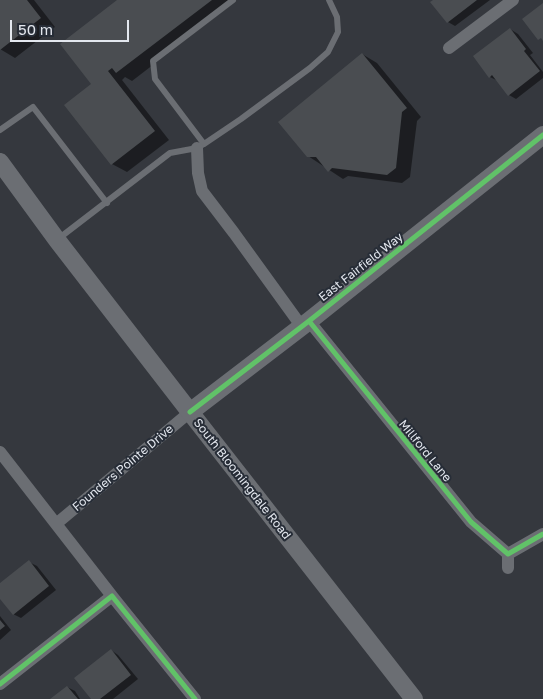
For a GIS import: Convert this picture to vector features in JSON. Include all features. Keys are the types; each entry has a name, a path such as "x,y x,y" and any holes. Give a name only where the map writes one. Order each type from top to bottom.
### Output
{"main road":[{"name":"East Fairfield Way","path":"190,412 305,324 543,136"},
{"name":"South Bloomingdale Road","path":"0,162 57,240 414,699"}],"street":[{"path":"449,48 513,0"},
{"name":"Millford Lane","path":"200,146 198,173 202,191 305,324 460,510 508,554"},
{"name":"Founders Pointe Drive","path":"56,524 190,412"},
{"path":"0,452 195,699"},
{"path":"508,568 508,554 543,534"},
{"path":"0,684 112,596"}],"lane":[{"path":"200,146 155,80 153,61 233,0"},
{"path":"57,240 170,154 200,146 241,119 302,74 328,52 338,32 337,16 329,0"},
{"path":"0,130 33,107 106,203"}],"building":[{"path":"0,0 27,0 41,18 0,50"},
{"path":"117,0 212,0 116,73 112,68 108,71 155,131 111,165 64,105 91,84 60,44"},
{"path":"433,0 477,0 447,23 430,2"},
{"path":"543,3 543,41 541,38 538,40 522,19"},
{"path":"510,28 526,49 524,51 540,71 508,96 492,75 489,78 473,56"},
{"path":"362,53 407,108 402,112 396,168 387,175 332,168 328,172 316,157 307,157 278,122"},
{"path":"29,560 49,586 13,615 0,599 0,583"},
{"path":"0,620 5,626 0,630"},
{"path":"111,649 131,675 100,699 91,699 74,678"},
{"path":"67,686 78,699 50,699"}],"cycle path":[{"path":"190,412 309,321 543,135"},
{"path":"309,321 471,522 508,554 543,534"},
{"path":"0,684 112,596 195,699"}]}
